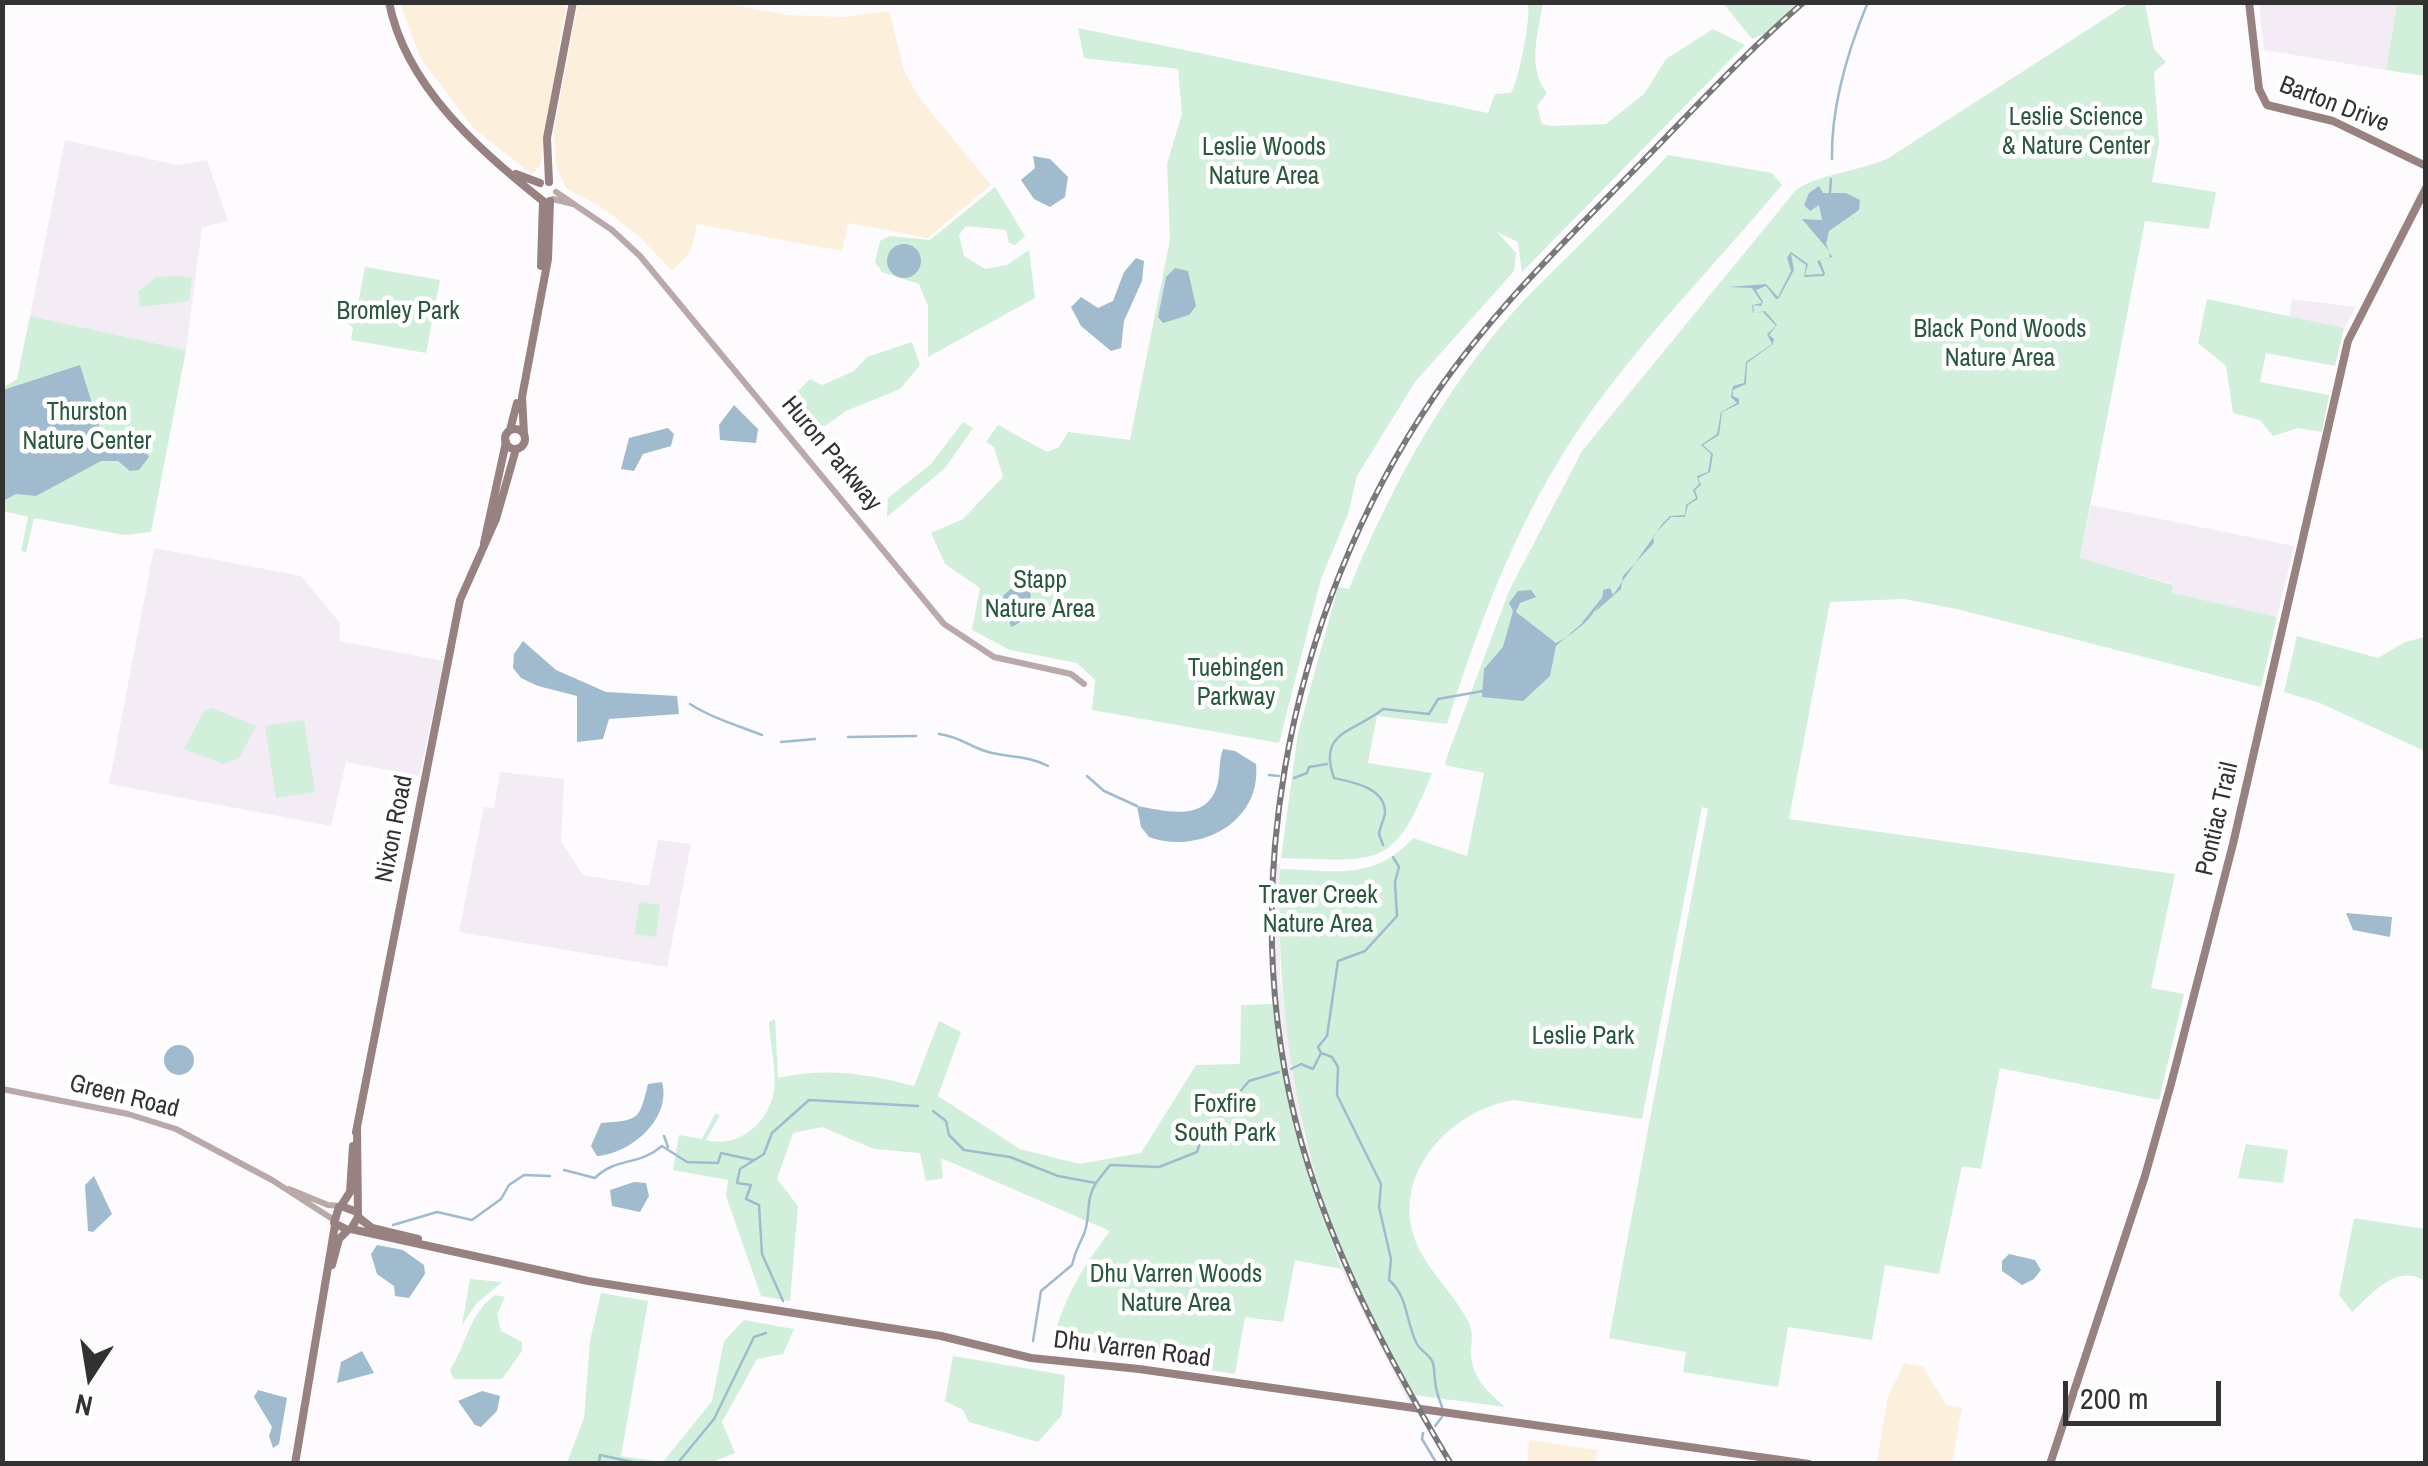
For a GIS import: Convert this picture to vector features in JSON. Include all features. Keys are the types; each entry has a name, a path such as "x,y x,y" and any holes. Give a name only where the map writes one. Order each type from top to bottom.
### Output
{"main road":[{"path":"389,2 395,31 409,59 466,133 502,168 542,184 550,198 544,275 522,396 524,434 510,430 516,420 543,258 550,198 542,184 573,2"},
{"name":"Barton Drive","path":"2249,2 2259,89 2266,105 2333,121 2426,166"},
{"name":"Pontiac Trail","path":"2050,1464 2146,1176 2175,1067 2233,844 2348,342 2426,188"},
{"path":"543,258 544,275"},
{"name":"Nixon Road","path":"484,543 510,430"},
{"name":"Nixon Road","path":"335,1223 350,1192 350,1164 456,616 516,449 524,444 524,434"},
{"path":"506,442 516,449"},
{"name":"Nixon Road","path":"358,1128 358,1214"},
{"name":"Dhu Varren Road","path":"340,1207 358,1214 372,1228 455,1253"},
{"path":"325,1288 339,1239 358,1214"},
{"path":"295,1464 335,1223"},
{"name":"Dhu Varren Road","path":"335,1223 349,1230 455,1253 686,1298 941,1336 1031,1358 1139,1369 1810,1464"}],"street":[{"name":"Huron Parkway","path":"550,198 573,204 612,230 640,256 944,624 994,657 1072,674 1084,684"},
{"name":"Green Road","path":"2,1089 157,1122 201,1140 283,1187 335,1223"},
{"name":"Green Road","path":"283,1187 340,1207"}],"shaded area":[{"path":"718,2 787,15 843,17 889,11 904,71 918,96 991,185 928,238 848,223 842,251 697,224 691,251 672,271 640,237 604,209 566,188 556,165 554,129 578,3"},
{"path":"400,3 566,3 540,166 532,174 474,129 420,57"},
{"path":"2259,3 2397,3 2386,70 2264,50"},
{"path":"65,140 177,165 207,160 228,221 202,227 186,350 30,316"},
{"path":"2292,299 2356,307 2344,328 2289,319"},
{"path":"2091,505 2294,546 2277,617 2217,606 2171,592 2173,584 2080,559"},
{"path":"154,548 301,576 340,623 339,641 444,661 419,776 346,762 331,826 109,784"},
{"path":"500,772 564,779 561,841 583,875 649,886 658,840 691,844 667,967 459,932 484,807 494,808"},
{"path":"1280,864 1280,979 1304,1135 1343,1256 1421,1405 1409,1404 1341,1269 1293,1125 1271,977 1269,866"},
{"path":"1904,1363 1923,1367 1947,1406 1962,1407 1952,1463 1877,1461 1888,1397"},
{"path":"1529,1440 1597,1450 1596,1463 1527,1464"}],"green space":[{"path":"1528,3 1543,3 1536,61 1547,93 1537,106 1542,124 1551,126 1606,124 1644,94 1666,59 1713,29 1745,45 1522,272 1518,242 1497,232 1516,253 1514,271 1415,382 1357,476 1348,514 1321,579 1279,743 1092,710 1095,680 1077,663 1010,650 972,630 980,588 945,564 931,533 963,519 1003,477 994,447 986,442 998,425 1047,452 1059,447 1068,432 1130,440 1170,240 1167,164 1182,114 1178,69 1084,58 1078,28 1488,113 1495,94 1511,93 1514,86 1526,34"},
{"path":"1723,3 1800,3 1766,33 1752,39"},
{"path":"2129,3 2145,3 2154,49 2166,62 2154,72 2159,143 2152,182 2216,192 2209,229 2145,221 2080,558 2173,585 2172,593 2277,617 2261,687 1957,609 1904,599 1830,602 1789,819 2175,874 2151,988 2184,994 2159,1100 2000,1068 1981,1169 1962,1166 1939,1274 1885,1265 1872,1340 1788,1327 1778,1387 1683,1372 1686,1352 1609,1338 1708,809 1702,807 1642,1119 1514,1100 1471,1115 1452,1128 1422,1163 1413,1184 1410,1206 1416,1242 1470,1324 1477,1376 1505,1407 1414,1395 1379,1335 1350,1272 1307,1142 1284,1007 1280,869 1335,871 1368,867 1383,862 1413,838 1467,856 1484,773 1445,765 1448,754 1509,591 1582,451 1796,190 1887,159"},
{"path":"2397,3 2425,3 2425,76 2386,70"},
{"path":"1668,155 1772,173 1782,185 1628,363 1559,460 1503,570 1447,724 1377,716 1368,763 1432,773 1406,828 1379,853 1362,858 1281,858 1298,733 1338,587 1349,589 1405,470 1476,358 1533,291"},
{"path":"995,187 1025,236 1015,245 1009,243 1006,230 966,226 959,235 964,256 985,269 1007,265 1029,250 1035,298 928,357 928,306 919,284 882,272 875,262 880,241 890,236 930,240"},
{"name":"Bromley Park","path":"365,267 440,280 426,353 351,340 353,328 331,306 354,324"},
{"path":"156,277 192,278 189,301 140,307 138,292"},
{"path":"2207,299 2344,328 2335,366 2266,353 2260,382 2329,395 2322,432 2298,428 2273,436 2260,420 2233,413 2226,366 2198,343"},
{"name":"Thurston Nature Center","path":"30,316 186,350 151,532 124,535 34,518 26,552 21,551 28,517 3,511 2,388 17,379"},
{"path":"912,342 920,365 900,389 846,411 825,426 813,425 793,396 810,379 822,385 854,371 867,357"},
{"path":"963,422 973,428 945,468 887,517 888,498 931,464"},
{"path":"2297,636 2378,658 2405,642 2425,637 2425,751 2320,703 2284,692"},
{"path":"212,708 256,726 239,758 223,764 184,749 204,711"},
{"path":"304,720 315,792 276,798 265,726"},
{"path":"639,902 660,905 656,937 635,934"},
{"path":"1274,1004 1293,1125 1341,1269 1295,1260 1283,1322 1245,1317 1235,1374 1051,1346 1074,1285 1110,1231 941,1158 943,1178 926,1181 920,1153 874,1149 822,1127 793,1133 777,1179 798,1206 790,1301 761,1296 726,1196 728,1180 673,1170 679,1135 702,1139 715,1114 720,1115 706,1140 717,1142 739,1138 764,1117 774,1088 769,1022 775,1019 778,1078 847,1073 914,1086 939,1021 961,1032 938,1096 1020,1149 1079,1164 1141,1153 1196,1065 1240,1064 1241,1005"},
{"path":"2246,1144 2288,1150 2283,1183 2238,1178"},
{"path":"2354,1218 2425,1229 2425,1281 2414,1276 2395,1278 2352,1312 2339,1295"},
{"path":"470,1279 502,1282 476,1304 462,1325"},
{"path":"601,1293 648,1301 621,1456 663,1462 712,1401 724,1341 744,1320 794,1329 783,1354 757,1359 722,1422 735,1453 710,1463 567,1463 584,1418 590,1341"},
{"path":"495,1295 505,1297 497,1314 501,1331 522,1342 522,1351 502,1379 454,1379 450,1370 469,1330 479,1311"},
{"path":"953,1356 1065,1375 1062,1415 1038,1442 969,1422 963,1410 945,1401"}],"water":[{"path":"1033,156 1050,159 1068,177 1065,197 1050,207 1034,199 1021,180 1035,168"},
{"path":"1819,186 1823,193 1846,193 1860,200 1859,210 1829,231 1829,251 1802,219 1822,220 1819,205 1810,211 1804,205 1809,193"},
{"path":"904,244 916,249 921,261 916,273 904,278 892,273 887,261 892,249"},
{"path":"1791,252 1808,264 1805,275 1823,274 1817,261 1820,260 1824,276 1804,277 1806,265 1791,254 1794,270 1779,298 1766,286 1756,290 1763,302 1761,306 1753,305 1754,313 1752,305 1762,303 1752,288 1728,287 1766,284 1778,297 1791,271 1787,258"},
{"path":"1136,258 1144,261 1142,281 1124,321 1121,348 1111,351 1081,326 1071,307 1081,297 1098,308 1113,301 1124,272"},
{"path":"1175,268 1188,271 1196,306 1189,315 1163,323 1158,317 1166,277"},
{"path":"1765,311 1777,325 1769,335 1773,344 1747,363 1746,384 1733,390 1739,404 1722,412 1719,435 1703,445 1713,454 1710,472 1698,478 1701,485 1695,490 1698,499 1688,505 1685,517 1671,517 1657,532 1670,516 1685,515 1686,505 1696,498 1693,490 1699,484 1697,476 1708,472 1711,454 1701,445 1717,434 1721,412 1737,403 1731,397 1733,386 1744,383 1746,362 1772,344 1767,334 1776,326 1763,312 1755,313"},
{"path":"80,365 100,429 107,434 135,429 149,457 139,470 130,471 118,461 101,461 36,496 16,494 3,501 3,390"},
{"path":"734,405 758,429 756,443 720,440 719,425"},
{"path":"668,428 674,434 671,446 643,454 634,471 621,469 629,438"},
{"path":"1653,537 1654,543 1635,563"},
{"path":"1019,581 1030,589 1030,601 1024,617 1011,627 1003,596"},
{"path":"1622,582 1621,589 1594,613 1603,590 1610,588 1613,595"},
{"path":"1531,590 1536,597 1520,603 1516,612 1556,643 1566,637 1556,646 1550,676 1523,701 1482,697 1484,669 1503,647 1513,611 1509,603 1518,591"},
{"path":"523,641 556,670 606,692 677,696 679,714 609,719 603,739 577,742 577,696 521,678 513,668 514,654"},
{"path":"1223,749 1235,751 1256,764 1249,803 1238,818 1206,837 1168,841 1149,837 1141,827 1137,806 1181,812 1202,807 1216,789"},
{"path":"2346,913 2392,917 2390,937 2353,930"},
{"path":"179,1045 190,1049 194,1060 190,1071 179,1075 168,1071 164,1060 168,1049"},
{"path":"662,1082 661,1109 646,1132 622,1149 597,1156 591,1146 601,1123 635,1116 648,1084"},
{"path":"94,1176 112,1214 93,1232 88,1231 85,1185"},
{"path":"634,1182 646,1183 649,1196 640,1212 612,1206 610,1190"},
{"path":"377,1245 403,1250 424,1265 425,1274 409,1298 395,1296 394,1286 377,1274 371,1254"},
{"path":"2009,1254 2035,1260 2041,1270 2022,1285 2002,1271 2002,1261"},
{"path":"362,1351 374,1373 337,1383 341,1362"},
{"path":"258,1390 287,1398 279,1444 273,1448 269,1436 272,1427 254,1397"},
{"path":"482,1391 500,1396 497,1411 481,1427 475,1425 458,1401"}],"waterway":[{"path":"1832,159 1842,79 1868,2"},
{"path":"1830,192 1831,179"},
{"path":"1584,622 1604,597"},
{"path":"1383,845 1379,834 1384,804 1366,787 1334,778 1330,762 1335,742 1383,709 1429,714 1438,699 1483,691"},
{"path":"690,704 762,735"},
{"path":"939,734 985,751 1048,766"},
{"path":"848,737 916,736"},
{"path":"781,742 815,739"},
{"path":"1294,778 1307,773 1309,767 1327,764"},
{"path":"1269,775 1279,776"},
{"path":"1087,776 1104,791 1137,806"},
{"path":"1291,1069 1301,1064 1313,1069 1321,1053 1318,1047 1327,1036 1338,961 1365,951 1397,916 1395,882 1399,867 1393,857"},
{"path":"1321,1053 1332,1057 1338,1067 1337,1095 1381,1184 1379,1207 1391,1259 1389,1280 1400,1294 1417,1344 1432,1361 1442,1407"},
{"path":"933,1111 946,1121 949,1135 964,1150 1010,1157 1058,1176 1096,1183 1110,1165 1159,1167 1197,1152 1202,1137 1249,1081 1279,1072"},
{"path":"783,1301 762,1254 759,1205 746,1199 751,1185 737,1183 740,1169 764,1154 772,1133 809,1100 918,1106"},
{"path":"664,1136 668,1147"},
{"path":"564,1170 595,1178 611,1167 662,1146 687,1162 718,1163 721,1153 753,1160"},
{"path":"393,1225 437,1212 472,1220 501,1199 509,1185 524,1175 550,1176"},
{"path":"1033,1341 1041,1291 1072,1265 1086,1228 1090,1195 1096,1183"},
{"path":"677,1464 714,1419 754,1337 766,1333"},
{"path":"1435,1426 1442,1417"},
{"path":"1423,1433 1422,1439 1437,1464"},
{"path":"599,1464 600,1455 642,1464"},
{"path":"570,1464 586,1464"}],"railway":[{"path":"1451,1464 1354,1283 1309,1168 1285,1070 1273,970 1273,869 1285,768 1308,668 1340,572 1383,481 1458,363 1560,246 1804,2"}],"park label":[{"name":"Leslie Science & Nature Center","path":"2076,132"},
{"name":"Leslie Woods Nature Area","path":"1264,162"},
{"name":"Black Pond Woods Nature Area","path":"2000,344"},
{"name":"Stapp Nature Area","path":"1040,596"},
{"name":"Tuebingen Parkway","path":"1236,684"},
{"name":"Traver Creek Nature Area","path":"1318,910"},
{"name":"Leslie Park","path":"1583,1037"},
{"name":"Foxfire South Park","path":"1225,1120"},
{"name":"Dhu Varren Woods Nature Area","path":"1176,1290"}]}
